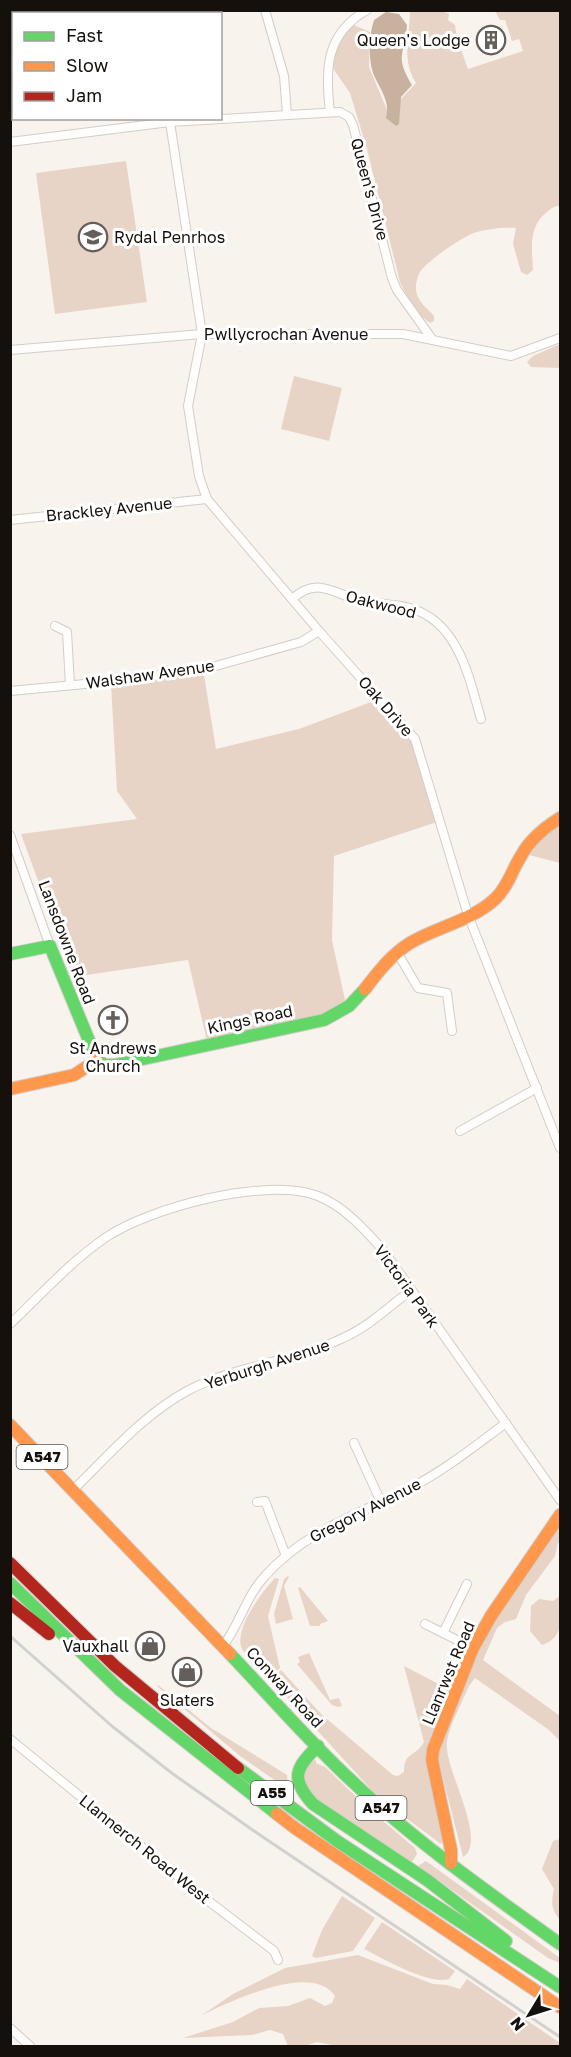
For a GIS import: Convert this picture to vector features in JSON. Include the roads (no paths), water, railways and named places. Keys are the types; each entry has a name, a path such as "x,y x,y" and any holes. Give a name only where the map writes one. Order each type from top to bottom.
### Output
{"main road":[{"name":"Kings Road","path":"97,1060 105,1065 115,1065 330,1018 347,1009 360,998 397,952 427,933 484,908 502,891 528,845 538,834 561,818"},
{"path":"10,954 50,946"},
{"name":"Lansdowne Road","path":"50,946 97,1060"},
{"path":"10,1089 74,1075 97,1060"},
{"name":"Conway Road","path":"10,1425 374,1802 451,1863 561,1944"},
{"name":"Llanrwst Road","path":"451,1863 451,1850 432,1755 472,1648 491,1616 561,1515"},
{"name":"A55","path":"10,1563 82,1634 137,1683 232,1762 307,1820 561,1987"},
{"name":"A55","path":"10,1583 120,1690 295,1828 561,2007"},
{"path":"10,1603 120,1690"},
{"path":"318,1746 299,1766 296,1776 303,1794 313,1804 427,1880 488,1926 546,1977"}],"street":[{"path":"265,10 284,76 287,114"},
{"path":"222,118 330,112 327,84 328,61 337,36 354,18 367,10"},
{"name":"Queen's Drive","path":"330,112 340,112 349,117 353,125 392,278 397,290 432,339"},
{"path":"10,142 199,120"},
{"name":"Oak Drive","path":"170,122 202,334 188,406 199,476 207,499 319,631 415,739 468,915 561,1148"},
{"name":"Pwllycrochan Avenue","path":"10,351 202,334 403,334 511,356 559,338"},
{"name":"Brackley Avenue","path":"10,520 207,499"},
{"name":"Oakwood","path":"292,599 308,588 320,586 370,604 410,608 425,615 447,634 462,656 481,719"},
{"path":"55,626 67,632 70,685"},
{"name":"Walshaw Avenue","path":"10,691 205,669 301,642 319,631"},
{"name":"Lansdowne Road","path":"10,835 50,946"},
{"path":"397,952 418,988 447,993 452,1030"},
{"path":"460,1131 537,1088"},
{"name":"Victoria Park","path":"10,1324 84,1253 108,1236 134,1223 169,1209 208,1199 270,1190 303,1192 320,1196 358,1223 384,1251 561,1500"},
{"name":"Yerburgh Avenue","path":"73,1490 151,1414 170,1400 212,1380 316,1349 344,1338 411,1290"},
{"name":"Gregory Avenue","path":"223,1646 252,1592 286,1556 320,1531 413,1487 506,1423"},
{"path":"354,1443 381,1502"},
{"path":"257,1502 265,1501 286,1556"},
{"path":"443,1633 467,1584"},
{"path":"425,1624 472,1648"},
{"name":"Llannerch Road West","path":"10,1739 274,1951 278,1960"},
{"path":"10,2028 30,2046"}],"railway":[{"path":"10,1636 113,1727 173,1774 560,2037"}],"place":[{"name":"Queen's Lodge","path":"491,40"},
{"name":"Rydal Penrhos","path":"93,237"},
{"name":"St Andrews Church","path":"113,1020"},
{"name":"Vauxhall","path":"150,1646"},
{"name":"Slaters","path":"187,1672"}]}
